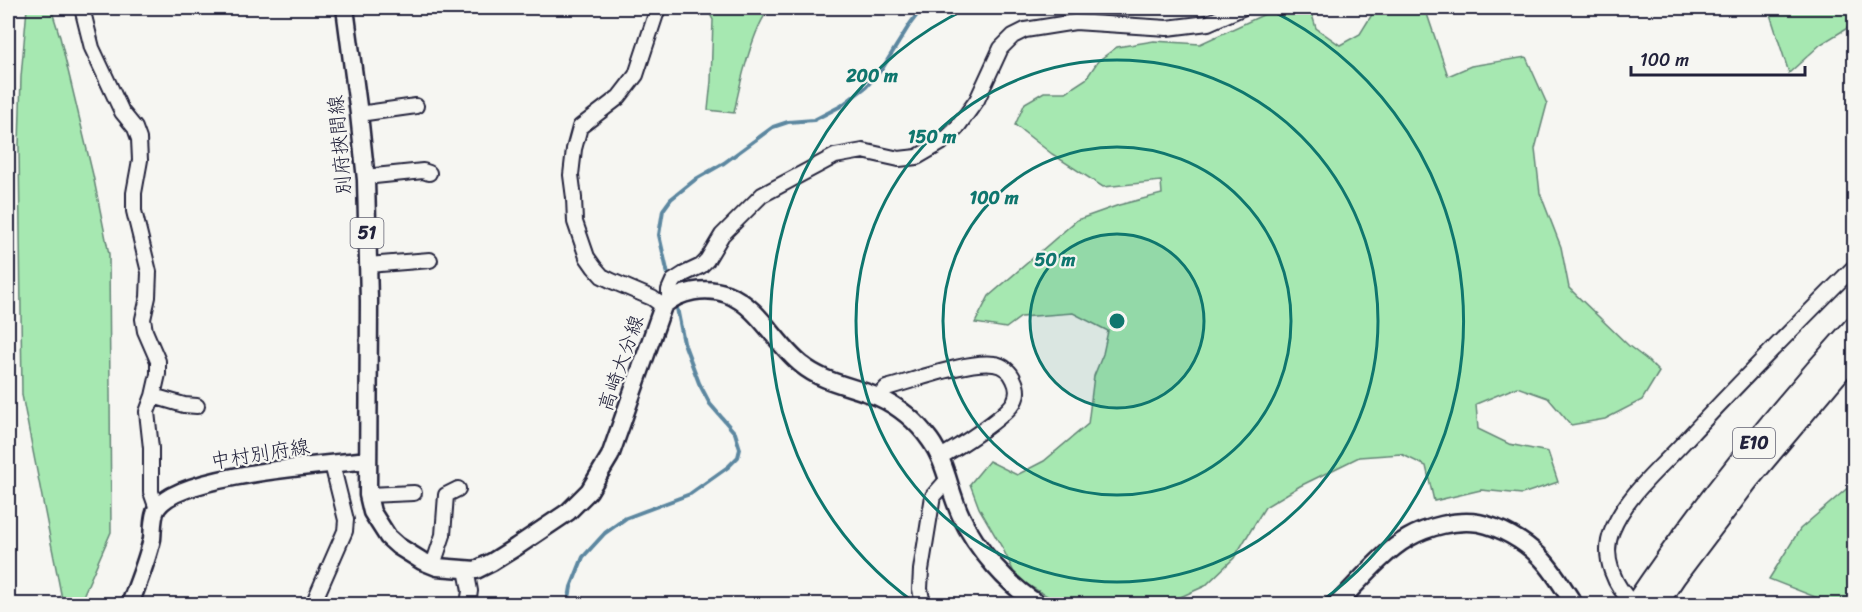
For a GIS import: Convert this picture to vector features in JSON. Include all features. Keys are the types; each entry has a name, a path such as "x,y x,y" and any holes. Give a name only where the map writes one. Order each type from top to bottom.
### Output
{"highway":[{"name":"E10","path":"1657,604 1668,572 1714,493 1774,418 1854,327"},
{"name":"E10","path":"1635,604 1668,572 1854,354"}],"main road":[{"name":"別府挾間線","path":"345,8 360,114 365,177 368,265 368,460"},
{"name":"高崎大分線","path":"368,460 368,495 372,512 388,537 422,561 433,565 476,570 516,547 568,512 589,491 610,456 666,303 689,292 702,290 726,293 749,306 780,345 804,367 824,378 879,397 904,412 930,439 940,457 961,517 981,548 1022,594 1038,604"},
{"name":"中村別府線","path":"156,509 168,498 191,488 228,477 368,460"},
{"path":"130,604 151,541 156,509"},
{"path":"1337,604 1381,560 1407,539 1425,531 1453,524 1478,523 1500,530 1539,555 1574,604"}],"street":[{"path":"82,8 92,48 122,112 135,128 140,139 134,211 149,272 148,297 143,319 144,332 158,361 158,374 147,412 152,448 151,492 156,509"},
{"path":"658,8 636,75 619,97 580,127 574,149 571,175 575,222 590,262 602,276 666,303 673,281 701,266 722,235 762,195 834,156 864,151 899,159 918,157 941,143 956,129 977,100 1001,48 1013,36 1025,30 1075,22 1167,28 1208,23 1242,8"},
{"path":"360,114 416,106"},
{"path":"365,177 423,171 429,173"},
{"path":"368,265 430,260"},
{"path":"1635,604 1625,596 1614,579 1609,553 1611,533 1626,505 1753,367 1854,267"},
{"path":"879,397 886,388 969,366 994,364 1005,368 1012,375 1018,388 1015,401 1005,412 957,448 940,457"},
{"path":"153,396 184,405 197,406"},
{"path":"313,604 345,531 346,520 332,465"},
{"path":"923,604 920,589 921,570 933,496 948,479"},
{"path":"433,565 443,535 446,495 458,489"},
{"path":"368,495 414,493"},
{"path":"466,569 470,591 468,604"}],"green space":[{"path":"27,8 51,8 93,175 109,254 111,532 83,596 72,604 63,604 22,395 19,146 21,77"},
{"path":"707,8 770,8 752,43 734,113 708,110 713,20"},
{"path":"1278,8 1310,8 1316,28 1340,45 1360,34 1376,8 1425,8 1448,76 1471,66 1526,57 1547,104 1535,149 1540,193 1561,247 1569,288 1659,372 1642,400 1605,419 1571,425 1548,398 1517,387 1476,404 1478,429 1509,444 1548,452 1558,482 1522,494 1481,490 1434,501 1426,466 1401,454 1359,457 1300,486 1265,507 1234,558 1205,586 1165,604 1084,604 1049,597 1017,579 1003,549 979,508 970,484 989,461 1017,475 1044,461 1088,424 1094,376 1103,354 1108,331 1073,313 1021,317 1006,328 975,323 989,296 1077,220 1119,205 1162,194 1161,181 1103,187 1052,154 1015,125 1025,103 1044,92 1066,92 1086,79 1098,61 1117,47 1154,41 1200,44"},
{"path":"1768,8 1854,8 1854,24 1821,44 1789,73"},
{"path":"1854,480 1854,604 1833,604 1769,579 1800,529"}],"waterway":[{"path":"669,279 659,235 663,210 671,199 696,179 724,163 773,127 788,122 814,120 841,106 866,87 882,69 922,8"},
{"path":"568,604 571,587 583,557 605,533 626,518 690,494 728,467 738,457 740,449 735,433 710,404 699,383 684,343 676,303"}]}
